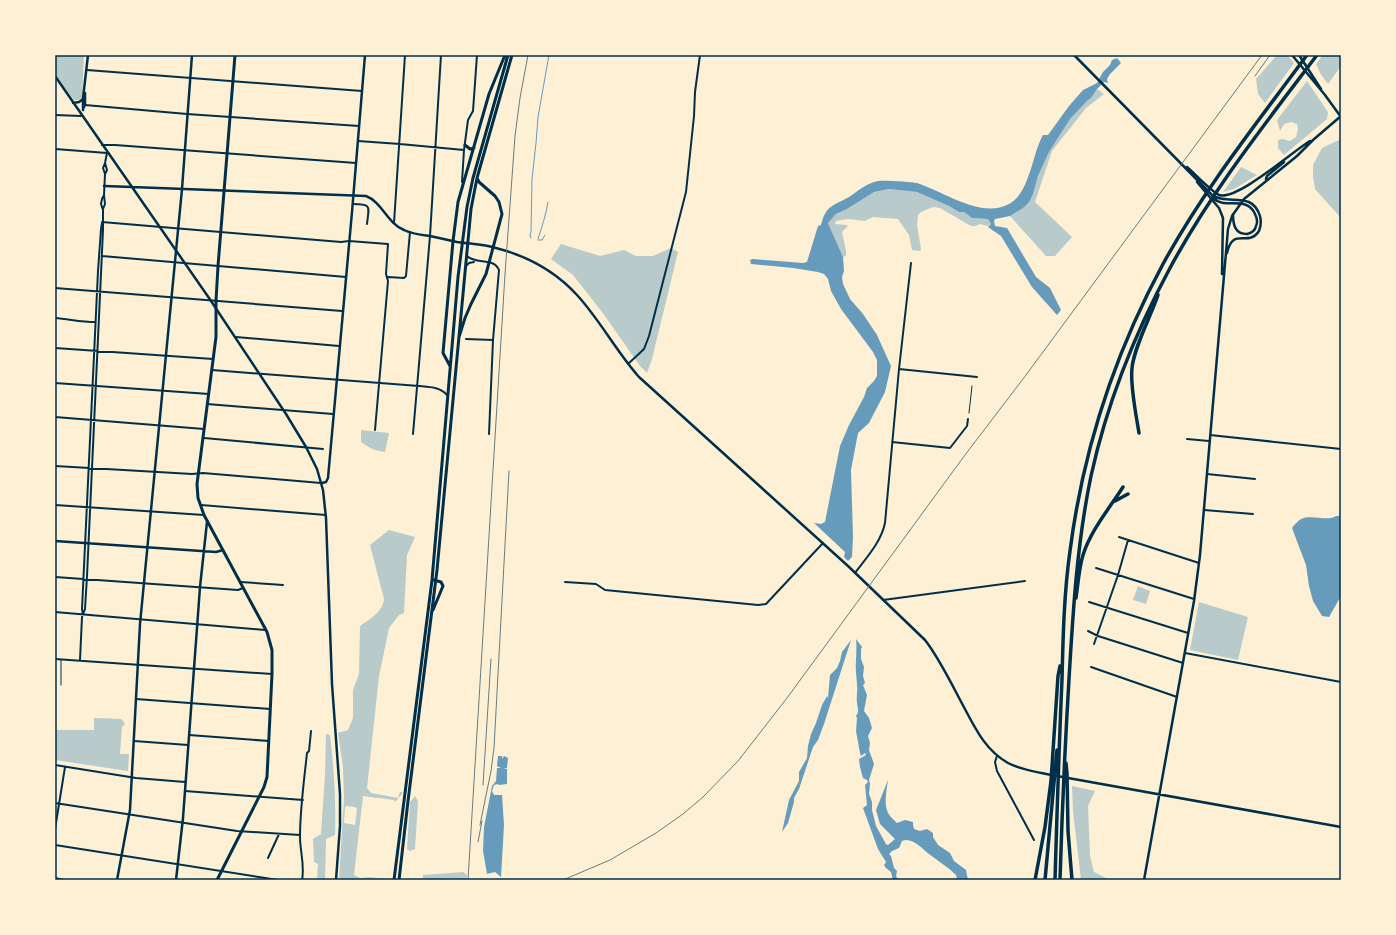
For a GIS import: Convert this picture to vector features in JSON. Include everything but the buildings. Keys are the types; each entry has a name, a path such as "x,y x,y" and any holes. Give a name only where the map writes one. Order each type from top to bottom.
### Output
{"highway":[{"path":"1055,880 1059,737 1066,579 1072,531 1083,477 1101,410 1115,370 1139,313 1170,251 1199,203 1307,55"},
{"path":"1060,880 1072,614 1077,559 1091,476 1111,403 1147,313 1186,239 1228,174 1316,56"},
{"path":"1139,433 1132,367 1136,351 1162,282"},
{"path":"1072,614 1085,550 1091,536 1123,487"},
{"path":"1113,503 1128,494"},
{"path":"1035,880 1045,827 1058,676 1063,654"},
{"path":"1045,880 1056,755 1059,737"},
{"path":"1065,752 1067,772 1067,820 1070,880"}],"main road":[{"path":"81,116 85,105 88,55"},
{"path":"117,880 129,814 140,619 182,189 192,55"},
{"path":"217,880 258,796 264,787 267,777 272,674 272,650 270,638 204,515 197,490 202,438 216,337 216,300 220,231 235,55"},
{"path":"322,483 326,482 328,478 354,191 364,55"},
{"path":"450,368 443,353 457,209 462,185 489,94 506,55"},
{"path":"400,880 402,850 431,613 450,368 467,207 506,55"},
{"path":"394,880 433,580 471,209 477,178 512,55"},
{"path":"1074,55 1175,156 1215,200 1223,203 1239,203 1250,207 1255,213 1257,219 1254,230 1247,234 1239,232 1234,226 1234,214"},
{"path":"1144,880 1185,653 1199,563 1227,234 1234,214 1244,199 1297,156 1341,116 1292,55"},
{"path":"1299,55 1325,95"},
{"path":"55,76 56,80 81,116 185,263 283,410 306,447 322,483 326,515 332,684 341,807 336,880"},
{"path":"83,110 83,98 85,92"},
{"path":"73,103 83,98"},
{"path":"1175,156 1216,193 1226,195 1233,194 1313,140"},
{"path":"465,145 470,149 474,148"},
{"path":"1266,180 1267,176 1294,152"},
{"path":"1194,176 1220,210 1223,218 1223,283"},
{"path":"457,342 465,318 488,269 502,214 501,208 495,196 483,186 477,178"},
{"path":"104,186 366,196 370,198 394,224 403,230 458,242 494,247 518,254 533,261 557,277 572,290 591,312 639,377 823,543 930,646 982,739 997,756 1018,767 1042,773 1341,827"},
{"path":"1210,193 1219,199 1236,199 1246,201 1254,206 1260,217 1260,227 1256,234 1250,238 1237,238 1230,242 1225,263"},
{"path":"176,880 185,791 200,587 207,521"},
{"path":"55,541 204,552 216,552 223,550"},
{"path":"431,613 443,586 441,582 433,580"}],"street":[{"path":"394,224 405,55"},
{"path":"413,434 430,236 441,55"},
{"path":"462,185 464,150 468,120 473,110 477,55"},
{"path":"628,364 644,349 649,336 686,192 695,92 700,55"},
{"path":"87,70 362,91"},
{"path":"85,105 359,126"},
{"path":"55,115 81,116"},
{"path":"358,141 464,150"},
{"path":"102,145 115,144 356,163"},
{"path":"55,149 107,153 103,168 105,174 101,229 101,291 86,543 85,609 83,614 80,660"},
{"path":"353,202 367,205 369,211 368,224"},
{"path":"102,222 342,242 349,241 388,244 386,274 388,277 375,430"},
{"path":"388,277 404,278 406,276 410,232"},
{"path":"466,254 469,258 475,261 493,263 499,270 493,340 489,434"},
{"path":"101,256 346,277"},
{"path":"93,420 92,385 97,291 101,256"},
{"path":"464,271 469,263 475,261"},
{"path":"855,573 876,544 884,528 911,263"},
{"path":"55,288 342,311"},
{"path":"55,318 99,323"},
{"path":"234,337 339,346"},
{"path":"466,339 493,340"},
{"path":"55,348 214,359"},
{"path":"899,369 977,377"},
{"path":"212,370 438,388 448,396"},
{"path":"55,383 208,394"},
{"path":"207,404 333,414"},
{"path":"55,417 204,428"},
{"path":"892,442 950,448 967,426 968,419"},
{"path":"1210,435 1341,449"},
{"path":"202,438 323,448"},
{"path":"1187,439 1209,441"},
{"path":"55,466 198,473 322,483"},
{"path":"1206,474 1255,479"},
{"path":"55,505 204,515"},
{"path":"200,505 326,515"},
{"path":"1203,510 1253,514"},
{"path":"1119,537 1199,563"},
{"path":"1094,644 1118,575 1128,540"},
{"path":"565,582 596,584 605,590 758,605 766,604 823,543"},
{"path":"1096,568 1194,599"},
{"path":"55,577 238,590 243,588"},
{"path":"883,600 1025,581"},
{"path":"240,582 283,585"},
{"path":"1089,602 1188,633"},
{"path":"55,612 266,630"},
{"path":"1088,631 1098,636 1183,663"},
{"path":"1185,653 1341,682"},
{"path":"55,659 272,674"},
{"path":"1091,667 1177,697"},
{"path":"136,699 271,709"},
{"path":"302,880 303,862 300,835 310,731"},
{"path":"188,735 269,741"},
{"path":"134,741 188,745"},
{"path":"997,756 995,762 997,771 1034,840"},
{"path":"55,766 132,777 185,782"},
{"path":"55,829 65,767"},
{"path":"185,791 303,800"},
{"path":"55,803 242,831 300,835"},
{"path":"268,858 279,834"},
{"path":"55,845 278,880"},
{"path":"55,878 64,880"}],"lane":[{"path":"969,413 972,386"},
{"path":"61,685 62,659"}],"shaded area":[{"path":"55,55 84,55 82,97 79,100 74,100 58,79 55,78"},
{"path":"1277,55 1287,55 1294,63 1265,103 1258,94 1256,79"},
{"path":"1323,55 1341,55 1341,66 1328,84 1320,73 1316,64"},
{"path":"1307,81 1328,112 1327,119 1284,155 1278,148 1278,140 1283,139 1290,141 1296,137 1298,129 1297,124 1291,122 1284,124 1280,131 1277,120"},
{"path":"1097,89 1104,94 1086,108 1052,151 1035,202 1072,237 1055,256 1046,256 1010,216 1023,208 1033,194 1038,176 1049,152 1070,119 1091,98"},
{"path":"1341,139 1341,218 1315,189 1313,165 1322,148"},
{"path":"1241,167 1257,175 1234,189 1223,192"},
{"path":"889,189 917,192 959,212 964,212 972,218 988,219 991,224 988,226 980,224 971,226 940,208 933,207 921,212 918,215 917,225 921,249 920,251 912,250 909,235 898,219 873,217 865,221 848,219 836,221 835,224 848,226 842,232 846,251 846,256 843,257 828,223 836,214 874,192"},
{"path":"561,244 600,256 624,250 636,256 653,256 671,248 678,252 652,359 647,373 640,366 602,312 573,275 551,259"},
{"path":"361,430 389,433 385,452 373,449 361,442"},
{"path":"389,530 415,537 407,555 404,613 399,615 389,628 379,676 367,788 371,793 398,798 400,792 402,792 402,794 395,802 394,800 363,796 354,875 360,878 369,877 389,880 339,880 344,798 343,767 338,733 348,730 353,718 353,690 359,674 360,626 379,611 384,599 370,545","holes":["345,807 355,807 357,809 355,825 344,823"]},
{"path":"1138,586 1150,591 1146,604 1133,600"},
{"path":"1199,602 1248,617 1238,660 1190,650"},
{"path":"94,718 121,719 124,722 125,724 122,727 120,754 129,754 128,771 55,760 56,730 94,730"},
{"path":"326,734 330,735 333,760 335,835 326,839 325,880 317,880 318,864 314,862 313,839 321,834"},
{"path":"1072,786 1095,791 1088,806 1090,856 1094,872 1110,880 1081,880 1073,811"},
{"path":"415,796 418,801 415,849 410,851 407,849 410,802"},
{"path":"463,872 467,875 466,880 430,880 423,878 423,875"}],"water":[{"path":"1117,58 1121,63 1110,74 1107,79 1108,83 1104,82 1091,98 1070,119 1049,152 1038,176 1029,202 1023,208 1010,216 995,219 994,221 995,226 1007,228 1036,277 1050,288 1061,310 1057,315 1032,287 1001,236 988,227 991,224 988,219 972,218 964,212 959,212 917,192 889,189 874,192 836,214 828,223 843,257 843,284 850,299 863,314 877,335 891,366 885,392 869,423 858,433 851,470 853,537 852,557 848,561 844,557 845,552 814,523 821,524 825,522 840,446 867,388 877,376 877,360 873,352 841,309 831,291 828,279 824,274 793,268 751,264 750,260 807,262 818,226 821,225 825,213 831,207 866,185 878,181 917,183 975,206 998,208 1009,204 1016,199 1022,191 1043,135 1048,135 1069,106 1083,90 1097,83 1112,60"},
{"path":"1341,516 1341,596 1329,617 1322,616 1313,601 1306,565 1292,528 1301,519 1310,517 1332,518"},
{"path":"856,639 862,647 861,659 864,667 863,676 865,683 863,685 867,695 864,711 869,718 872,728 868,736 870,743 869,750 874,764 869,780 869,794 872,802 872,810 876,826 886,844 888,845 895,839 880,824 876,810 888,780 886,807 890,815 897,823 905,820 913,822 914,829 920,831 927,829 933,833 933,837 938,845 950,853 954,861 966,870 968,880 957,880 956,875 950,869 917,844 909,840 902,841 899,848 889,854 891,856 894,868 897,871 896,876 898,880 893,880 891,872 884,865 886,862 878,849 863,808 867,805 865,785 868,782 863,778 860,767 859,759 866,755 865,753 861,756 856,731 856,716 858,711"},
{"path":"851,640 824,724 818,740 813,747 799,789 794,798 788,823 782,832 789,800 799,781 799,772 807,758 811,734 822,705 827,696 828,698 830,675 837,668 842,652"},
{"path":"498,756 502,756 502,759 504,756 508,758 507,768 503,768 507,769 507,784 494,785 492,791 494,795 502,795 504,825 501,877 495,872 487,874 483,851 484,827 492,786 496,781 497,768 501,768 497,766"}],"waterway":[{"path":"531,238 532,179 538,117 549,55"},
{"path":"538,239 548,202"},
{"path":"538,240 542,240 545,235"}],"railway":[{"path":"468,880 505,274 515,136 528,55"},
{"path":"563,880 610,860 656,833 683,814 703,797 738,761 787,698 965,455 1026,375 1262,55"},
{"path":"1255,76 1270,55"},
{"path":"480,825 494,748 509,471"},
{"path":"483,785 491,659"},
{"path":"478,842 482,821"}]}
